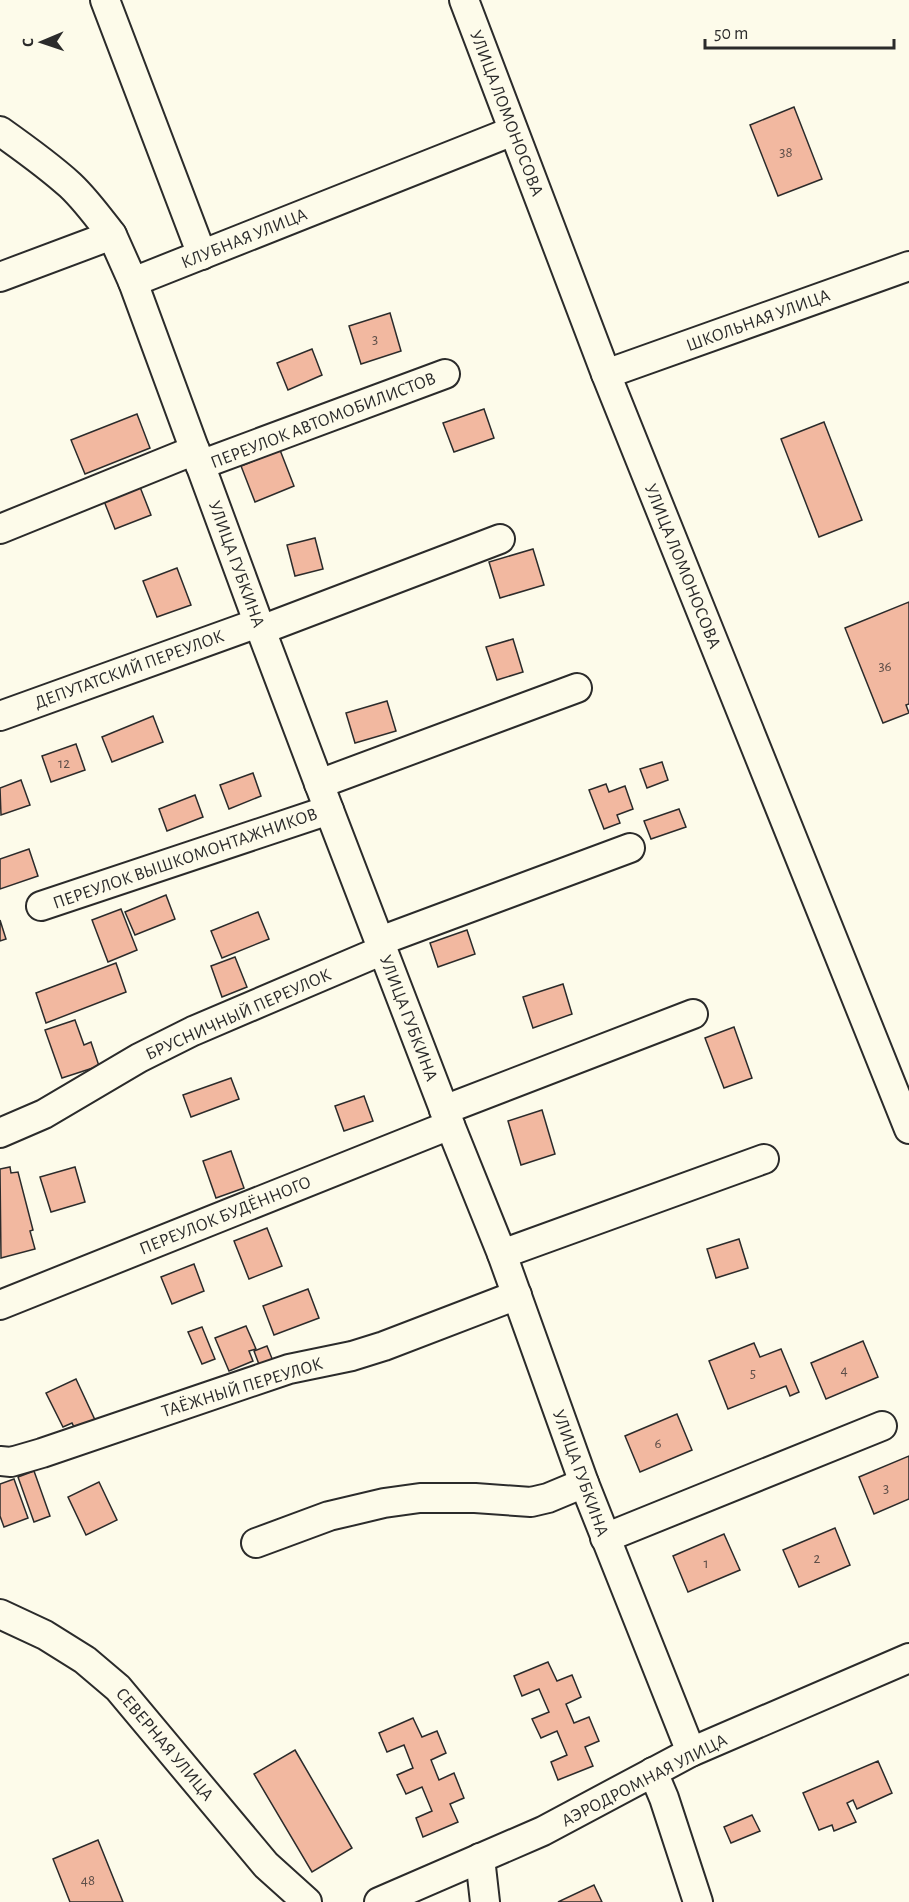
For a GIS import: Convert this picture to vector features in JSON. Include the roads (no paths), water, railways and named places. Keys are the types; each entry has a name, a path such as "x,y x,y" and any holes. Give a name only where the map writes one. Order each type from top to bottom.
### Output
{"street":[{"path":"105,0 202,255"},
{"name":"УЛИЦА ЛОМОНОСОВА","path":"464,0 606,374 909,1129"},
{"path":"0,131 38,158 71,186 92,209 112,235 133,282"},
{"name":"КЛУБНАЯ УЛИЦА","path":"133,282 513,131"},
{"path":"0,277 112,235"},
{"name":"ШКОЛЬНАЯ УЛИЦА","path":"606,374 909,266"},
{"name":"УЛИЦА ГУБКИНА","path":"133,282 259,626 447,1117 502,1254 584,1483 691,1752"},
{"name":"ПЕРЕУЛОК АВТОМОБИЛИСТОВ","path":"0,529 198,458 445,374"},
{"name":"ДЕПУТАТСКИЙ ПЕРЕУЛОК","path":"0,716 500,539"},
{"name":"ПЕРЕУЛОК ВЫШКОМОНТАЖНИКОВ","path":"41,906 324,797 577,688"},
{"name":"БРУСНИЧНЫЙ ПЕРЕУЛОК","path":"0,1133 44,1114 139,1059 193,1031 381,945 630,848"},
{"name":"ПЕРЕУЛОК БУДЁННОГО","path":"0,1305 693,1014"},
{"path":"502,1254 764,1159"},
{"name":"ТАЁЖНЫЙ ПЕРЕУЛОК","path":"0,1461 11,1461 42,1453 290,1369 352,1356 384,1346 517,1295"},
{"path":"605,1538 882,1426"},
{"path":"256,1542 329,1516 384,1503 420,1498 476,1498 531,1502 548,1498 584,1483"},
{"name":"СЕВЕРНАЯ УЛИЦА","path":"0,1614 45,1635 85,1660 118,1688 266,1865 307,1902"},
{"name":"АЭРОДРОМНАЯ УЛИЦА","path":"379,1902 543,1831 691,1752 909,1658"},
{"path":"653,1772 664,1798 698,1902"},
{"path":"480,1858 485,1902"}]}
